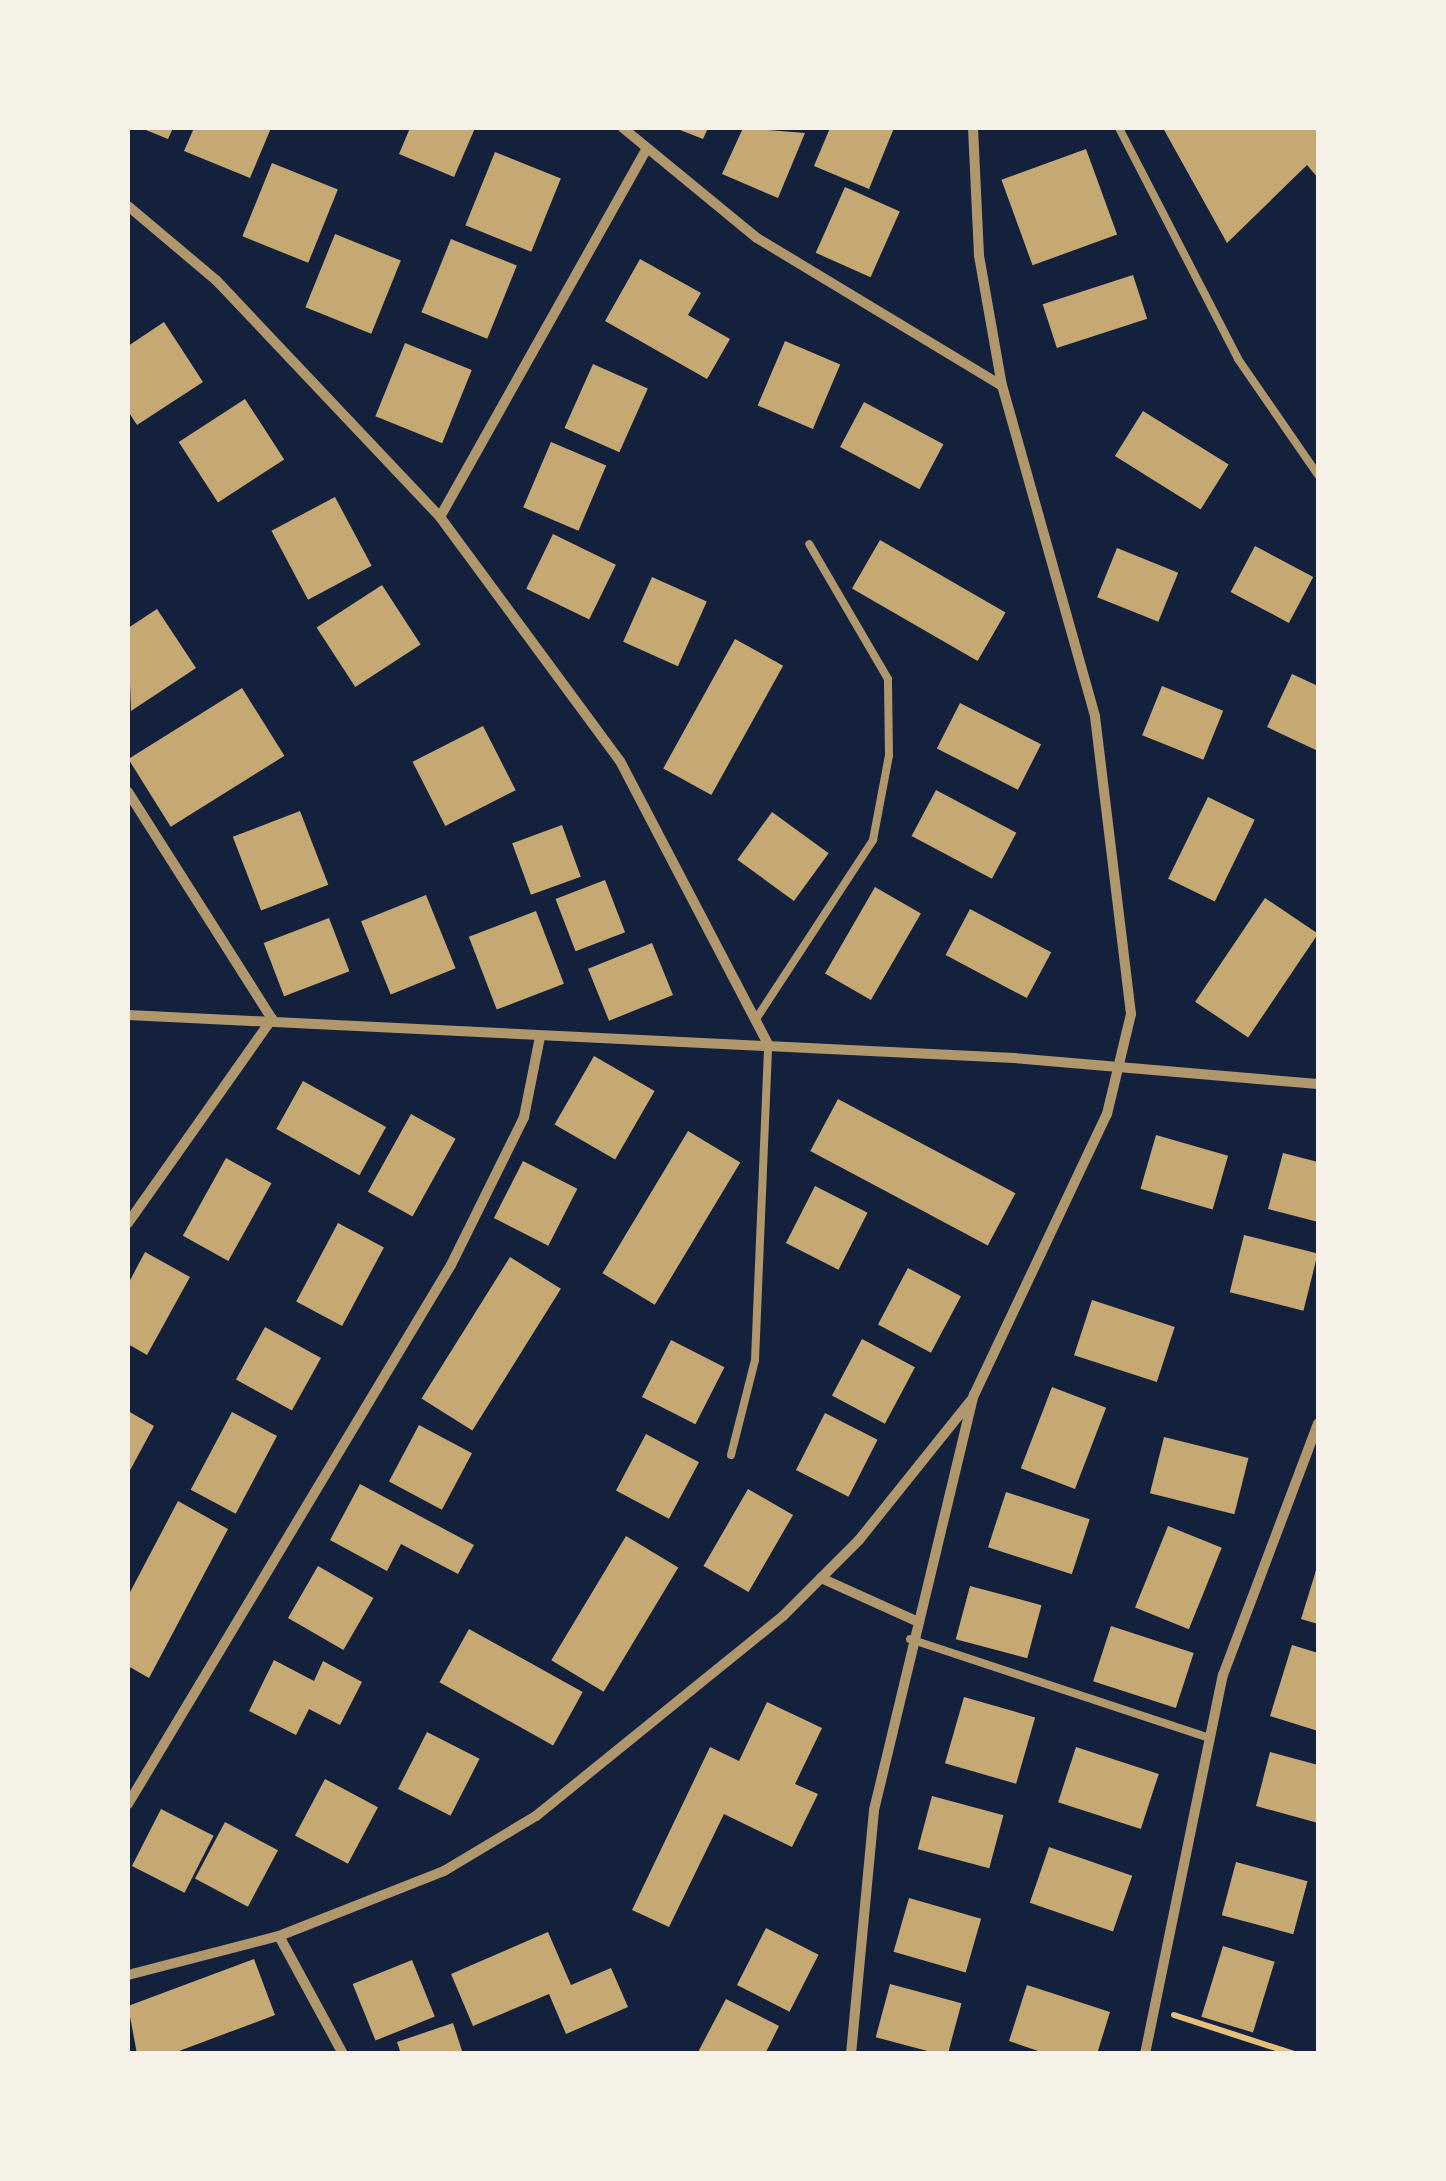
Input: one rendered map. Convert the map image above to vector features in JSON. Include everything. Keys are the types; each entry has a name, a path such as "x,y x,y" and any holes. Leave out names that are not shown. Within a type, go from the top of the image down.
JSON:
{"street":[{"path":"623,128 645,151 758,238 1002,386"},
{"path":"851,2054 874,1810 914,1620 974,1395 1124,1067 1131,1014 1121,881 1096,716 1002,386 979,254 972,128"},
{"path":"440,516 645,151"},
{"path":"128,206 216,280 440,516 620,761 768,1044"},
{"path":"128,792 272,1018"},
{"path":"128,1015 272,1018 540,1037 768,1044 1318,1084"},
{"path":"128,1223 272,1018"},
{"path":"128,1804 451,1265 524,1117 540,1037"},
{"path":"128,1975 279,1936 444,1871 536,1816 655,1726 821,1578 974,1395"},
{"path":"1145,2054 1223,1674 1318,1423"},
{"path":"821,1578 914,1620"},
{"path":"279,1936 343,2054"}],"lane":[{"path":"1119,128 1238,360 1318,475"},
{"path":"756,1019 873,840 889,756 888,679 809,544"},
{"path":"731,1455 755,1360 768,1044"},
{"path":"910,1639 1210,1738"}],"path":[{"path":"1154,2009 1294,2054"}],"building":[{"path":"141,128 173,128 168,139"},
{"path":"194,128 271,128 250,178 184,151"},
{"path":"410,128 475,128 454,177 399,154"},
{"path":"675,128 708,128 703,139"},
{"path":"743,128 805,133 778,198 722,174"},
{"path":"830,128 894,128 869,189 814,166"},
{"path":"1163,128 1318,128 1318,178 1307,165 1227,243"},
{"path":"1086,149 1117,235 1033,265 1001,180"},
{"path":"495,152 561,179 531,252 465,225"},
{"path":"272,163 338,190 308,263 242,236"},
{"path":"845,187 900,211 871,277 816,253"},
{"path":"335,234 401,261 371,334 305,307"},
{"path":"451,239 517,266 487,339 421,312"},
{"path":"640,259 701,293 688,315 730,339 707,379 605,321"},
{"path":"1133,275 1147,319 1057,348 1043,304"},
{"path":"164,322 203,382 137,425 128,411 128,346"},
{"path":"785,341 840,364 813,429 758,405"},
{"path":"405,343 472,370 442,443 375,416"},
{"path":"593,364 648,388 619,452 565,428"},
{"path":"245,399 284,459 218,502 179,442"},
{"path":"864,402 943,444 920,489 840,447"},
{"path":"1143,411 1229,465 1201,509 1115,456"},
{"path":"551,442 606,465 578,531 523,507"},
{"path":"335,497 372,566 308,600 271,531"},
{"path":"553,534 616,565 589,620 526,589"},
{"path":"880,540 1006,612 978,661 852,588"},
{"path":"1255,546 1313,577 1289,623 1231,592"},
{"path":"1117,548 1178,573 1158,622 1097,597"},
{"path":"652,577 707,601 678,666 623,642"},
{"path":"382,585 421,645 355,687 317,627"},
{"path":"157,609 196,668 131,711 128,628"},
{"path":"735,639 783,666 711,795 663,768"},
{"path":"1292,674 1318,686 1318,751 1267,727"},
{"path":"1162,686 1223,711 1203,760 1142,735"},
{"path":"242,688 284,756 171,827 128,759"},
{"path":"960,703 1041,744 1018,790 937,748"},
{"path":"483,726 516,790 445,826 413,762"},
{"path":"936,790 1016,833 992,879 912,836"},
{"path":"1208,797 1255,820 1215,902 1168,879"},
{"path":"300,811 328,885 261,911 233,837"},
{"path":"772,812 829,853 794,901 737,860"},
{"path":"562,825 581,877 531,895 512,843"},
{"path":"605,880 625,932 576,951 556,899"},
{"path":"875,887 921,914 871,1000 825,974"},
{"path":"426,895 456,968 391,994 361,921"},
{"path":"1265,898 1318,934 1248,1037 1195,1002"},
{"path":"970,909 1051,952 1027,998 946,955"},
{"path":"536,911 564,984 497,1010 469,937"},
{"path":"329,918 349,971 284,996 264,943"},
{"path":"652,943 673,995 609,1021 588,969"},
{"path":"594,1056 655,1091 615,1159 554,1124"},
{"path":"303,1081 386,1127 359,1175 276,1129"},
{"path":"838,1099 1015,1193 988,1245 810,1151"},
{"path":"411,1114 456,1139 412,1217 368,1192"},
{"path":"688,1131 740,1162 655,1305 603,1273"},
{"path":"1156,1135 1228,1156 1213,1210 1141,1189"},
{"path":"1283,1153 1318,1162 1318,1222 1268,1209"},
{"path":"226,1158 271,1183 228,1261 183,1236"},
{"path":"523,1161 577,1189 548,1246 494,1218"},
{"path":"815,1186 868,1213 839,1270 786,1243"},
{"path":"338,1223 384,1247 342,1326 296,1302"},
{"path":"1244,1235 1318,1253 1303,1311 1230,1292"},
{"path":"145,1252 190,1277 147,1355 128,1344 128,1284"},
{"path":"510,1257 561,1289 472,1430 422,1399"},
{"path":"908,1268 961,1296 931,1353 878,1325"},
{"path":"1092,1300 1175,1327 1157,1382 1074,1355"},
{"path":"265,1327 321,1358 292,1411 236,1379"},
{"path":"862,1339 915,1367 885,1424 832,1396"},
{"path":"671,1340 724,1367 695,1424 642,1397"},
{"path":"1052,1387 1106,1408 1075,1489 1021,1468"},
{"path":"128,1411 154,1426 128,1474"},
{"path":"232,1412 277,1436 236,1514 191,1490"},
{"path":"825,1413 878,1440 849,1497 796,1470"},
{"path":"419,1425 472,1453 442,1510 389,1482"},
{"path":"646,1434 699,1462 669,1519 616,1491"},
{"path":"1164,1437 1248,1458 1234,1514 1150,1493"},
{"path":"360,1484 474,1545 458,1574 401,1544 387,1571 330,1540"},
{"path":"748,1489 793,1515 749,1592 704,1566"},
{"path":"1006,1492 1090,1519 1072,1574 988,1547"},
{"path":"178,1501 228,1529 149,1678 128,1666 128,1596"},
{"path":"1168,1526 1222,1548 1189,1629 1135,1608"},
{"path":"626,1536 678,1567 604,1692 551,1660"},
{"path":"1318,1564 1318,1624 1301,1619"},
{"path":"318,1566 373,1598 343,1650 288,1618"},
{"path":"970,1586 1041,1605 1027,1658 956,1639"},
{"path":"1111,1626 1194,1653 1176,1708 1093,1681"},
{"path":"469,1629 583,1692 553,1745 439,1682"},
{"path":"1292,1645 1318,1653 1318,1731 1270,1716"},
{"path":"274,1660 314,1681 323,1661 362,1682 340,1725 309,1709 296,1735 249,1711"},
{"path":"964,1697 1035,1717 1016,1784 945,1763"},
{"path":"767,1702 822,1728 795,1784 818,1794 792,1847 724,1814 669,1927 632,1910 710,1747 739,1761"},
{"path":"427,1732 480,1759 451,1816 398,1789"},
{"path":"1076,1747 1159,1774 1141,1829 1058,1802"},
{"path":"1270,1752 1318,1765 1318,1823 1256,1806"},
{"path":"325,1779 378,1807 348,1864 295,1836"},
{"path":"932,1796 1003,1815 989,1868 918,1849"},
{"path":"161,1809 214,1836 185,1893 132,1866"},
{"path":"225,1822 278,1850 248,1907 195,1879"},
{"path":"1049,1847 1132,1876 1113,1931 1030,1903"},
{"path":"1236,1862 1307,1881 1293,1934 1222,1915"},
{"path":"909,1898 981,1919 966,1973 894,1952"},
{"path":"766,1928 819,1955 790,2012 737,1985"},
{"path":"548,1932 571,1985 611,1968 628,2007 566,2034 549,1994 473,2026 451,1974"},
{"path":"1223,1946 1275,1962 1253,2033 1201,2017"},
{"path":"254,1959 275,2015 171,2054 137,2054 128,2006"},
{"path":"412,1960 435,2017 376,2041 353,1984"},
{"path":"890,1984 961,2003 948,2054 876,2037"},
{"path":"1027,1985 1110,2012 1097,2054 1047,2054 1009,2041"},
{"path":"726,1999 779,2026 765,2054 697,2054"},
{"path":"453,2023 463,2054 401,2054 397,2042"}]}
